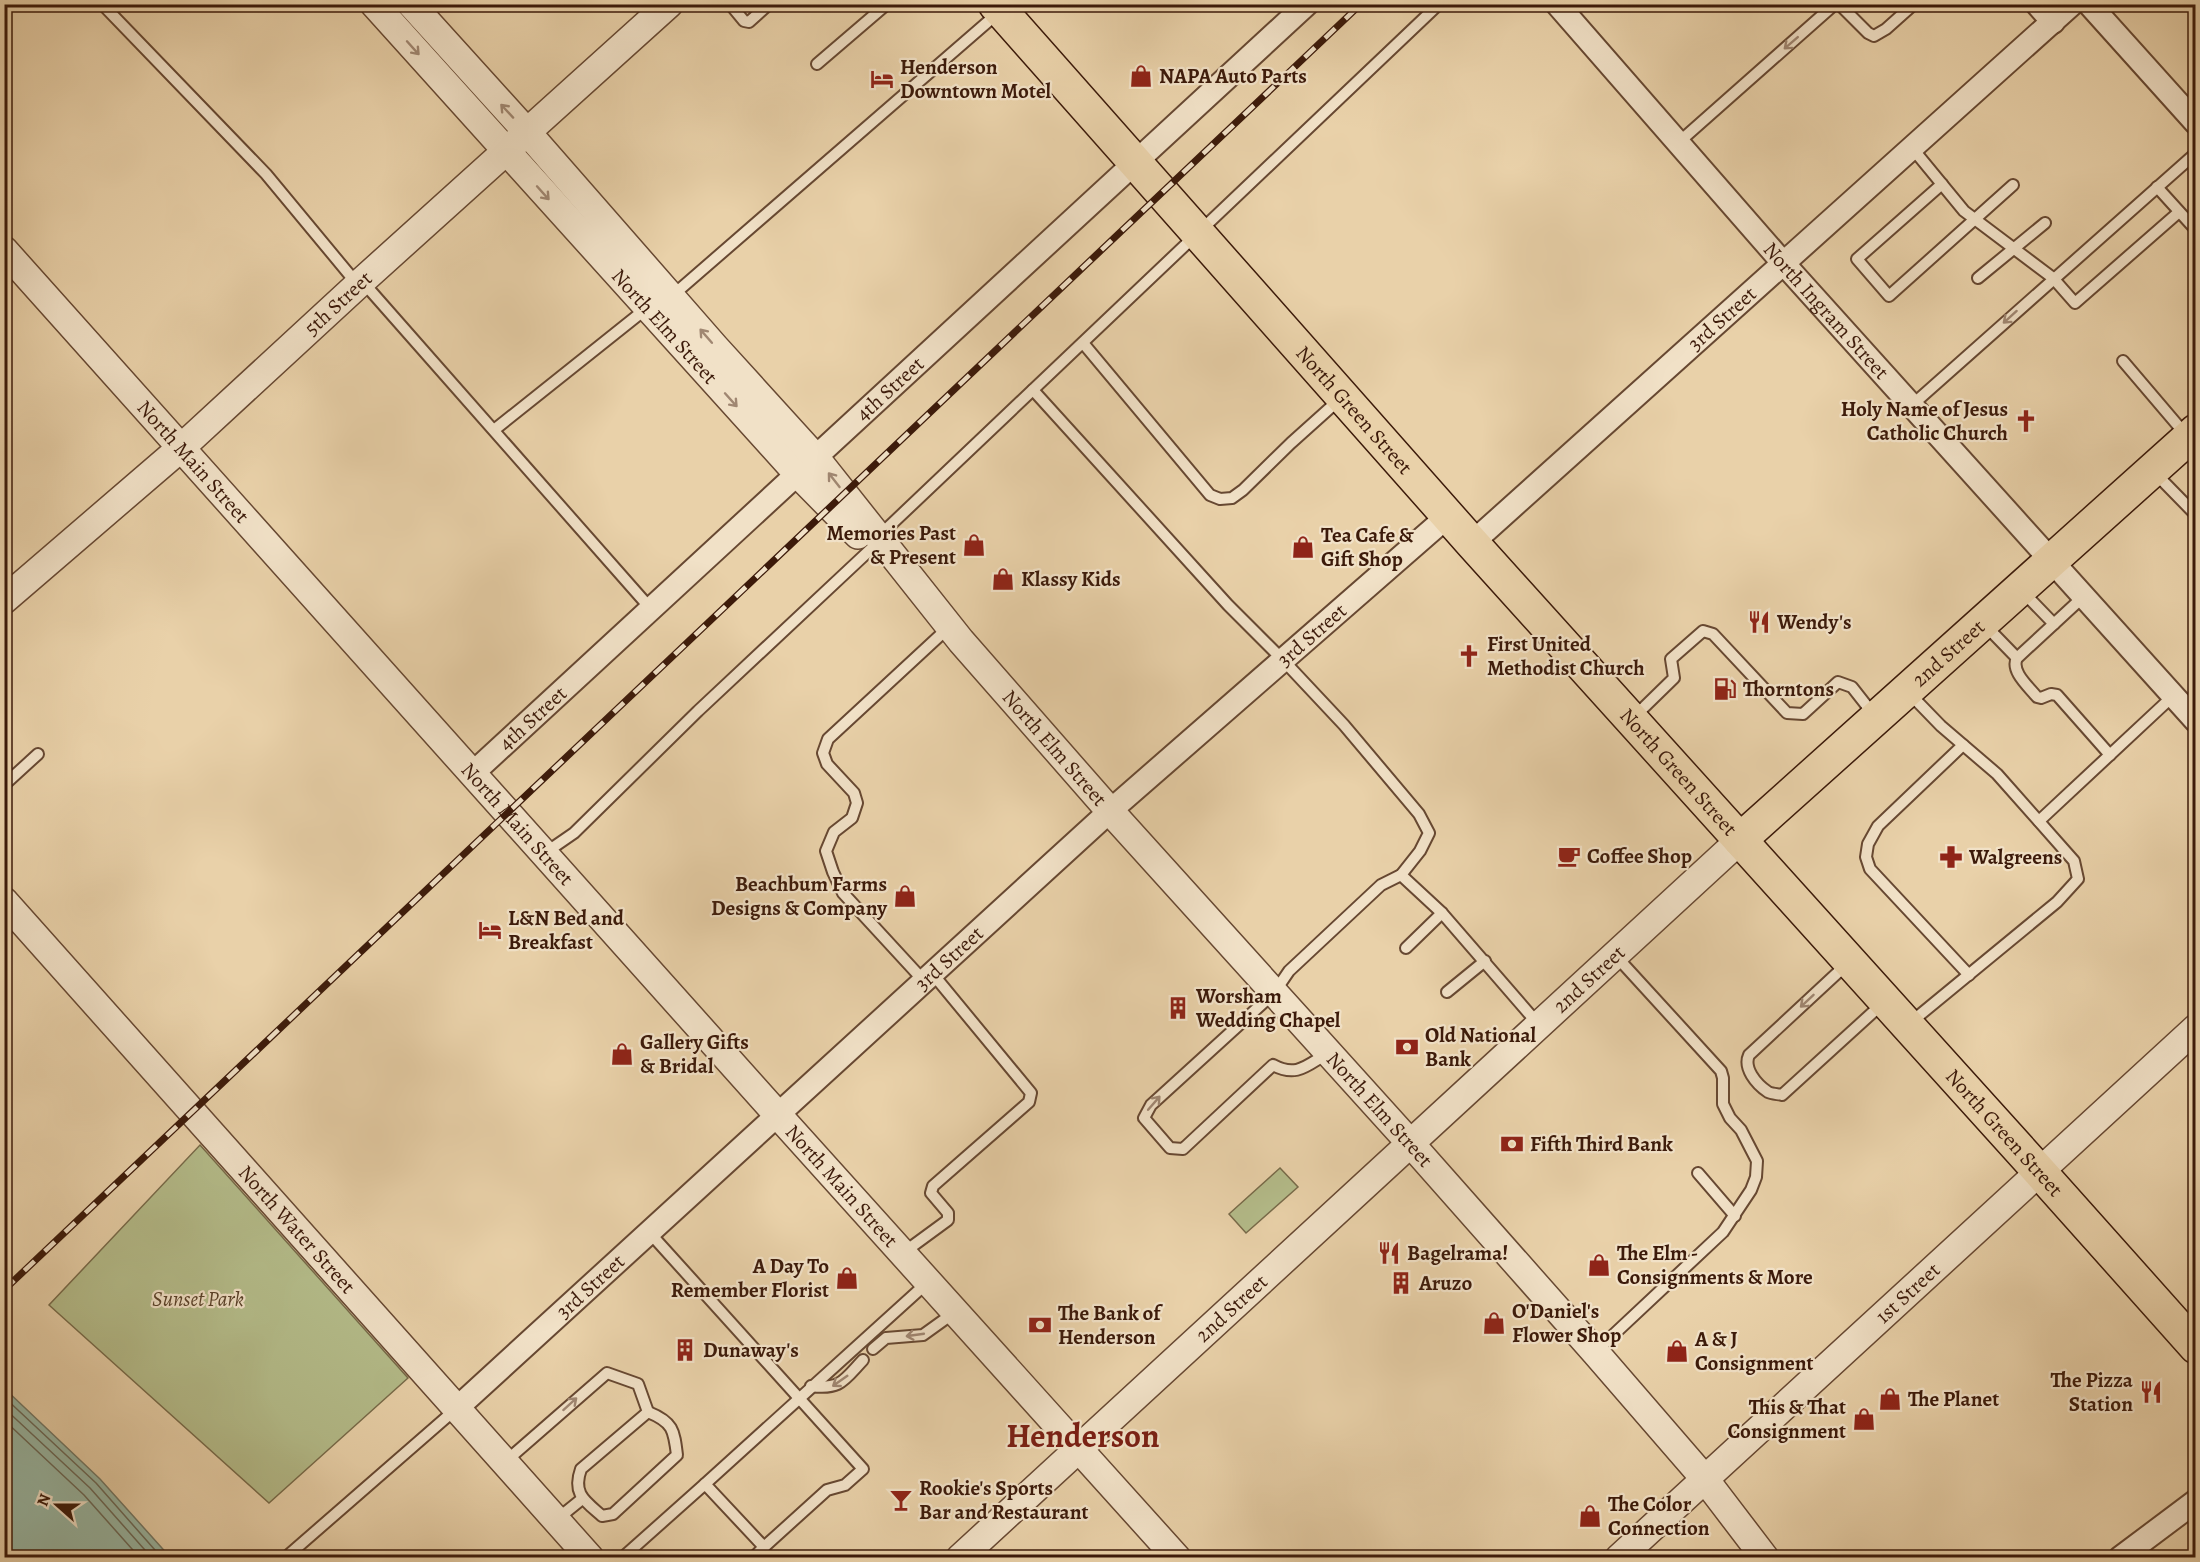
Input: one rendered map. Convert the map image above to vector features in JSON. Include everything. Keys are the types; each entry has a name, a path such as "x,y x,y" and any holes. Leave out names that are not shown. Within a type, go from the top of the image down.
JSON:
{"main road":[{"name":"North Green Street","path":"998,8 1448,516 2196,1347"},
{"name":"2nd Street","path":"1740,840 2192,434"}],"street":[{"name":"North Elm Street","path":"374,4 647,308 806,465"},
{"name":"North Elm Street","path":"411,4 527,132 671,297 806,465 874,543 1110,811 1411,1144 1595,1352 1704,1478 1766,1557"},
{"name":"5th Street","path":"4,600 182,447 669,4"},
{"name":"North Ingram Street","path":"1557,4 1784,264 2196,721"},
{"path":"2037,4 2053,22"},
{"name":"3rd Street","path":"1473,543 2072,4"},
{"path":"2089,4 2196,123"},
{"name":"4th Street","path":"473,773 1304,6"},
{"name":"North Main Street","path":"4,250 1177,1557"},
{"name":"3rd Street","path":"456,1409 1110,811 1448,516"},
{"name":"2nd Street","path":"960,1557 1740,840"},
{"name":"North Water Street","path":"4,900 160,1073 555,1521 590,1557"},
{"name":"1st Street","path":"1620,1557 2196,1028"},
{"path":"2120,1557 2196,1501"}],"lane":[{"path":"102,4 266,174 360,283 495,430 651,609"},
{"path":"730,4 744,21 749,22 769,4"},
{"path":"817,64 886,4"},
{"path":"545,854 574,833 698,711 1439,4"},
{"path":"1678,143 1837,4 1874,36 1886,29 1914,4"},
{"path":"671,297 998,8"},
{"path":"1913,148 1974,220 2053,278 2075,303 2179,212"},
{"path":"1911,406 2196,153"},
{"path":"1942,184 1857,259 1889,296 2013,185"},
{"path":"2157,187 2196,230"},
{"path":"1978,278 2045,223"},
{"path":"495,430 647,308"},
{"path":"1083,343 1210,495 1220,499 1232,498 1243,490 1342,397"},
{"path":"2123,361 2192,434"},
{"path":"1033,390 1228,605 1344,725 1419,814 1429,833 1420,851 1401,875 1381,885 1289,971 1274,993 1151,1105 1144,1118 1170,1148 1183,1149 1273,1065 1284,1071 1296,1072 1328,1052"},
{"path":"2153,471 2196,515"},
{"path":"2020,590 2054,624"},
{"path":"2083,597 2017,658 2014,662 2015,669 2037,697 2057,695 2110,755"},
{"path":"1983,622 2017,658"},
{"path":"1631,719 1674,678 1671,659 1703,631 1713,634 1787,713 1803,714 1838,682 1852,687 1876,718"},
{"path":"903,1253 948,1220 948,1213 931,1193 933,1186 1029,1102 1031,1093 928,977 843,892 826,851 834,832 852,818 857,803 854,793 827,764 824,753 828,739 955,634"},
{"path":"1907,691 1941,726 1997,774 2074,861 2078,879 2057,902 1907,1025"},
{"path":"2039,821 2173,696"},
{"path":"1963,745 1878,826 1868,844 1866,857 1870,869 1969,975"},
{"path":"4,785 38,754"},
{"path":"1401,875 1442,913 1539,1025"},
{"path":"1406,948 1442,913"},
{"path":"1595,1352 1724,1232 1751,1190 1756,1177 1757,1161 1741,1130 1730,1118 1723,1104 1721,1071 1615,955"},
{"path":"1447,992 1485,961"},
{"path":"1850,962 1749,1054 1748,1070 1754,1077 1767,1091 1782,1095 1886,1001"},
{"path":"1698,1173 1735,1216"},
{"path":"649,1232 863,1469 844,1485 826,1490 753,1557"},
{"path":"622,1557 928,1282"},
{"path":"873,1349 886,1338 922,1335 955,1312"},
{"path":"812,1386 828,1388 841,1383 863,1360"},
{"path":"504,1463 607,1373 638,1384 648,1412 664,1418 675,1434 677,1455 613,1514 602,1516 582,1499 577,1480 581,1469 648,1412"},
{"path":"285,1557 456,1409"},
{"path":"705,1484 764,1547"},
{"path":"555,1521 582,1499"}],"green space":[{"name":"Sunset Park","path":"200,1145 408,1378 269,1503 49,1305"},
{"path":"1280,1168 1298,1187 1246,1233 1229,1214"}],"water":[{"path":"5,1389 100,1479 170,1557 5,1557"}],"railway":[{"path":"4,1290 1361,4"}],"place":[{"name":"NAPA Auto Parts","path":"1141,76"},
{"name":"Henderson Downtown Motel","path":"882,79"},
{"name":"Holy Name of Jesus Catholic Church","path":"2026,421"},
{"name":"Memories Past & Present","path":"974,545"},
{"name":"Tea Cafe & Gift Shop","path":"1303,547"},
{"name":"Klassy Kids","path":"1003,579"},
{"name":"Wendy's","path":"1759,622"},
{"name":"First United Methodist Church","path":"1469,656"},
{"name":"Thorntons","path":"1725,689"},
{"name":"Coffee Shop","path":"1569,856"},
{"name":"Walgreens","path":"1951,857"},
{"name":"Beachbum Farms Designs & Company","path":"905,896"},
{"name":"L&N Bed and Breakfast","path":"490,930"},
{"name":"Worsham Wedding Chapel","path":"1178,1008"},
{"name":"Old National Bank","path":"1407,1047"},
{"name":"Gallery Gifts & Bridal","path":"622,1054"},
{"name":"Fifth Third Bank","path":"1512,1144"},
{"name":"Bagelrama!","path":"1389,1253"},
{"name":"The Elm - Consignments & More","path":"1599,1265"},
{"name":"A Day To Remember Florist","path":"847,1278"},
{"name":"Aruzo","path":"1401,1283"},
{"name":"O'Daniel's Flower Shop","path":"1494,1323"},
{"name":"The Bank of Henderson","path":"1040,1325"},
{"name":"Dunaway's","path":"685,1350"},
{"name":"A & J Consignment","path":"1677,1351"},
{"name":"The Pizza Station","path":"2151,1392"},
{"name":"The Planet","path":"1890,1399"},
{"name":"This & That Consignment","path":"1864,1419"},
{"name":"Rookie's Sports Bar and Restaurant","path":"901,1500"},
{"name":"The Color Connection","path":"1590,1516"}],"district":[{"name":"Henderson","path":"1083,1435"}]}
